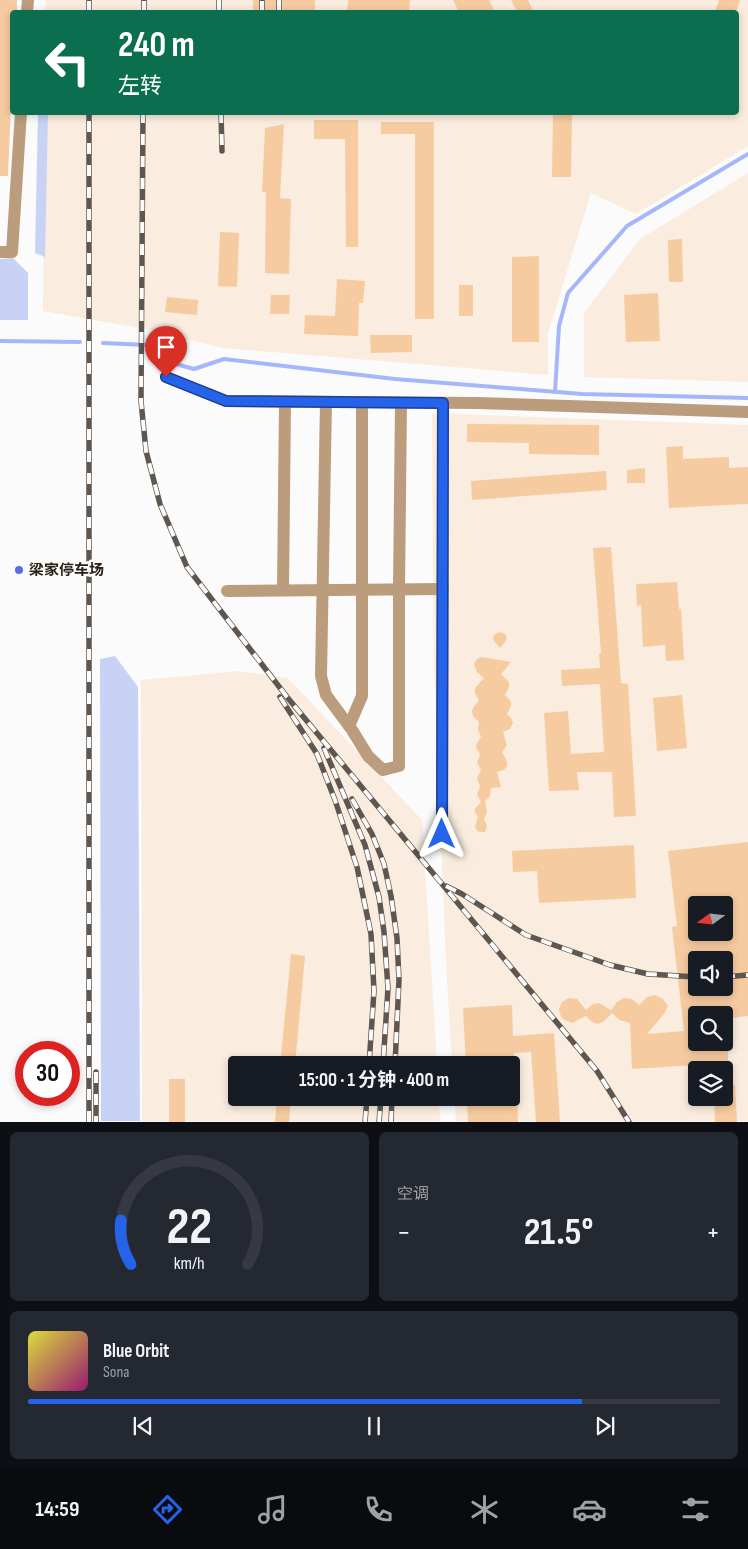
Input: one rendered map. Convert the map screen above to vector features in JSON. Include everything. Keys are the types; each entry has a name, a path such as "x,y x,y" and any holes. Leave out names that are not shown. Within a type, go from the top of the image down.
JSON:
{"street":[{"path":"0,252 12,252 21,115"},
{"path":"166,377 226,401 443,403 748,412"},
{"path":"283,590 285,402"},
{"path":"326,402 321,676 326,695 368,756 383,770 400,766 401,403"},
{"path":"349,726 362,696 362,402"},
{"path":"442,834 443,403"},
{"path":"227,591 443,589"}],"shaded area":[{"path":"46,0 748,0 748,146 636,214 591,193 548,333 548,375 223,348 151,330 43,311 45,115 739,115 739,10 45,10"},
{"path":"38,115 48,115 45,257 35,253"},
{"path":"748,173 748,382 584,377 584,313 640,239"},
{"path":"13,258 28,273 28,320 0,320 0,259"},
{"path":"432,413 748,425 748,1121 456,1121 455,1106 520,1106 520,1056 451,1056 434,667"},
{"path":"115,656 138,687 140,1121 101,1121 100,659"},
{"path":"239,671 288,678 422,820 436,1056 228,1056 228,1106 439,1106 440,1121 142,1121 141,680"}],"building":[{"path":"0,0 17,0 17,10 10,10 11,115 8,176 0,176"},
{"path":"253,0 315,0 315,10 253,10"},
{"path":"348,0 410,0 409,10 347,10"},
{"path":"453,0 489,0 494,10 458,10"},
{"path":"511,0 528,0 533,10 516,10"},
{"path":"719,0 740,0 737,10 716,10"},
{"path":"553,115 572,115 571,177 552,177"},
{"path":"314,120 358,120 358,247 346,247 345,139 314,139"},
{"path":"381,122 434,122 434,319 415,319 415,134 381,134"},
{"path":"284,124 280,198 291,199 289,274 265,273 266,192 262,192 265,128"},
{"path":"220,232 239,233 237,287 218,286"},
{"path":"682,239 683,282 669,282 668,240"},
{"path":"539,256 539,342 512,342 512,257"},
{"path":"337,279 365,281 363,303 359,303 358,336 304,334 305,315 335,316"},
{"path":"459,285 473,285 473,316 459,316"},
{"path":"658,293 660,341 626,342 624,295"},
{"path":"271,295 290,295 289,314 270,314"},
{"path":"167,297 198,300 197,315 165,312"},
{"path":"370,335 412,335 412,352 371,353"},
{"path":"467,424 599,425 599,455 529,454 529,443 467,442"},
{"path":"683,446 683,459 729,457 729,468 748,467 748,504 669,508 666,447"},
{"path":"645,468 645,483 627,483 627,470"},
{"path":"606,471 607,490 472,500 471,481"},
{"path":"611,547 621,683 628,684 636,816 614,817 612,772 577,772 579,790 549,791 544,713 568,711 571,754 604,752 600,684 562,686 561,670 600,668 599,654 601,653 593,548"},
{"path":"677,582 679,609 681,609 684,660 666,661 665,645 643,647 641,605 637,606 636,584"},
{"path":"499,632 505,634 507,638 500,648 493,640 494,635"},
{"path":"482,657 511,662 501,674 509,682 505,695 511,702 507,714 513,723 510,729 503,732 507,745 502,752 507,761 507,766 504,770 497,772 501,787 491,788 490,796 485,801 487,812 484,819 487,826 485,832 477,831 475,827 478,817 474,810 481,802 477,795 480,786 477,778 481,770 477,763 480,755 476,747 481,737 478,730 479,722 473,716 472,711 479,701 475,688 484,678 477,672 474,664 477,659"},
{"path":"682,695 687,748 657,751 653,698"},
{"path":"748,842 748,1016 733,1018 733,1006 688,1006 688,1051 728,1051 728,1061 688,1061 688,1066 632,1069 630,1023 619,1020 612,1013 598,1024 592,1022 586,1016 572,1023 561,1017 559,1009 562,1002 569,998 577,999 586,1010 593,1004 599,1003 611,1010 617,1002 624,998 632,999 639,1005 647,997 655,995 663,999 668,1006 664,1014 647,1034 684,1031 672,927 677,926 668,851"},
{"path":"634,845 636,898 539,903 537,871 513,872 512,851"},
{"path":"291,954 305,956 296,1056 281,1056"},
{"path":"512,1005 513,1036 554,1033 560,1122 536,1122 531,1052 514,1053 514,1056 466,1056 463,1008"},
{"path":"169,1079 185,1079 185,1122 169,1122"},
{"path":"733,1085 735,1085 737,1122 715,1122 714,1106 733,1106"},
{"path":"276,1106 290,1106 289,1122 275,1122"},
{"path":"467,1106 517,1106 518,1122 468,1122"}],"waterway":[{"path":"555,392 559,326 568,293 627,226 748,154"},
{"path":"0,341 80,342"},
{"path":"103,343 147,345 158,359 194,369 224,359 395,379 582,394 748,398"}],"railway":[{"path":"89,0 89,10"},
{"path":"144,0 144,10"},
{"path":"219,0 219,10"},
{"path":"262,0 262,10"},
{"path":"279,0 279,10"},
{"path":"89,115 89,1122"},
{"path":"143,115 141,401 146,451 160,504 187,567 287,697 597,1071 629,1122"},
{"path":"221,115 222,151"},
{"path":"280,697 317,754 335,800 357,867 371,934 374,991 370,1056"},
{"path":"324,748 365,845 379,897 384,932 388,988 384,1056"},
{"path":"352,799 372,834 384,864 391,896 397,938 399,980 395,1056"},
{"path":"446,886 462,894 526,935 610,965 648,974 688,976"},
{"path":"733,976 748,975"},
{"path":"96,1072 96,1122"},
{"path":"365,1122 366,1106"},
{"path":"379,1122 380,1106"},
{"path":"391,1122 392,1106"}],"place":[{"name":"梁家停车场","path":"19,570"}],"route":[{"path":"166,377 226,401 443,403 442,834"}]}
